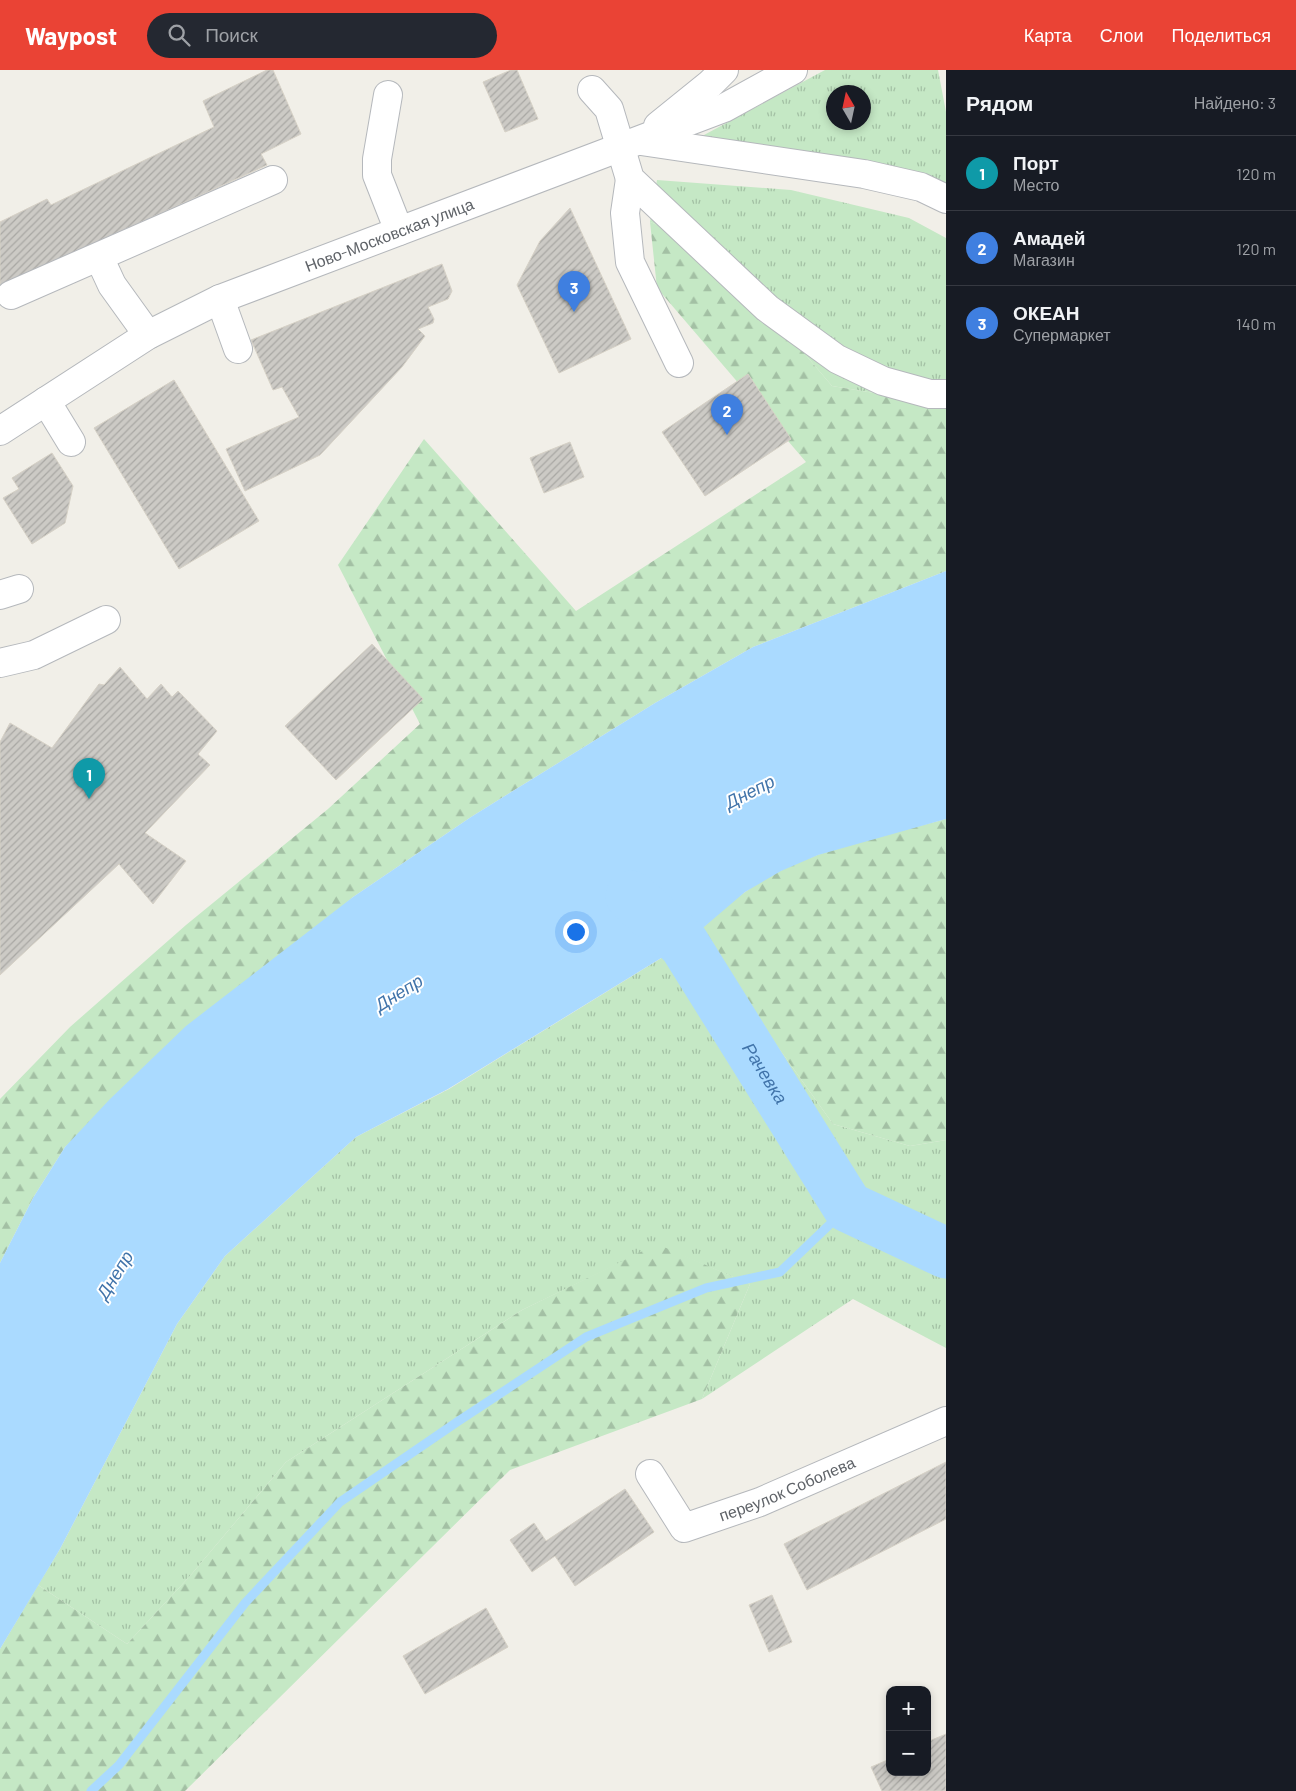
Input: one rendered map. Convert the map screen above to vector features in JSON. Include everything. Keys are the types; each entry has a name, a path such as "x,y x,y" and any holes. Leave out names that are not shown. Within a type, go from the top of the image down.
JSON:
{"street":[{"path":"630,144 703,89 724,70"},
{"name":"Ново-Московская улица","path":"0,431 148,335 220,299 724,108 793,70"},
{"path":"592,90 609,109 630,144 630,179 625,213 630,262 679,363"},
{"path":"388,95 377,159 377,175 398,231"},
{"path":"630,144 712,153 864,174 921,187 946,199"},
{"path":"630,179 767,308 837,359 884,381 930,394 946,394"},
{"path":"11,295 273,180"},
{"path":"99,257 112,285 148,335"},
{"path":"220,299 238,349"},
{"path":"46,401 71,442"},
{"path":"0,662 34,655 106,620"},
{"name":"переулок Соболева","path":"650,1474 684,1528 760,1502 946,1421"}],"green space":[{"path":"825,70 938,70 946,112 946,203 678,149"},
{"path":"657,180 791,190 909,218 946,238 946,405 832,386 708,244 650,222"},
{"path":"650,222 707,244 776,320 832,386 946,405 946,571 753,647 655,703 471,817 353,897 65,1147 33,1198 0,1263 0,1099 70,1027 186,925 328,809 420,724 338,565 424,439 576,611 806,462 657,288"},
{"path":"946,819 946,1140 910,1146 833,1124 745,1001 684,944 745,892 791,866 868,839"},
{"path":"684,944 745,1001 833,1124 910,1146 946,1140 946,1348 853,1299 702,1399 750,1284 657,1245 522,1310 286,1462 190,1576 127,1644 38,1585 60,1549 177,1324 225,1256 356,1137 449,1089"},
{"path":"657,1244 750,1284 702,1399 510,1470 185,1791 0,1791 0,1649 38,1585 127,1644 190,1576 286,1462 522,1310"}],"water":[{"name":"Днепр","path":"946,571 946,819 818,855 781,871 745,892 684,944 448,1089 356,1137 225,1256 177,1324 60,1549 0,1649 0,1263 33,1198 65,1147 110,1099 186,1026 353,897 471,817 655,703 753,647"}],"building":[{"path":"267,70 273,70 301,134 261,154 267,165 0,286 0,222 47,199 51,205 214,127 203,101"},
{"path":"511,70 517,70 538,119 505,132 483,82"},
{"path":"570,208 631,339 559,373 517,285 540,241"},
{"path":"442,264 452,291 448,299 428,307 434,319 433,323 418,329 425,336 402,367 320,455 245,491 226,449 299,417 282,387 273,390 251,340"},
{"path":"748,374 791,439 705,496 662,432"},
{"path":"174,380 259,521 179,569 94,428"},
{"path":"570,442 584,477 544,493 530,458"},
{"path":"52,453 73,486 65,523 32,544 3,498 19,489 12,478"},
{"path":"372,644 423,699 336,780 285,726"},
{"path":"120,667 147,699 161,684 172,697 178,691 217,731 198,754 210,765 145,833 186,861 153,904 119,864 0,975 0,742 10,723 52,748 99,684 104,685"},
{"path":"946,1462 946,1519 807,1590 784,1544"},
{"path":"625,1489 654,1532 575,1586 555,1556 532,1572 510,1540 534,1523 546,1541"},
{"path":"772,1595 792,1642 769,1652 749,1605"},
{"path":"486,1608 508,1647 425,1694 403,1656"},
{"path":"946,1734 946,1791 882,1791 871,1767 886,1761 886,1776 931,1776 931,1740"}],"waterway":[{"name":"Рачевка","path":"631,896 684,944 848,1207 946,1253"},
{"path":"91,1791 119,1765 245,1603 340,1502 586,1337 706,1288 780,1272 848,1207"}],"place":[{"name":"ОКЕАН","path":"574,312"},
{"name":"Амадей","path":"727,435"},
{"name":"Порт","path":"89,799"}]}
